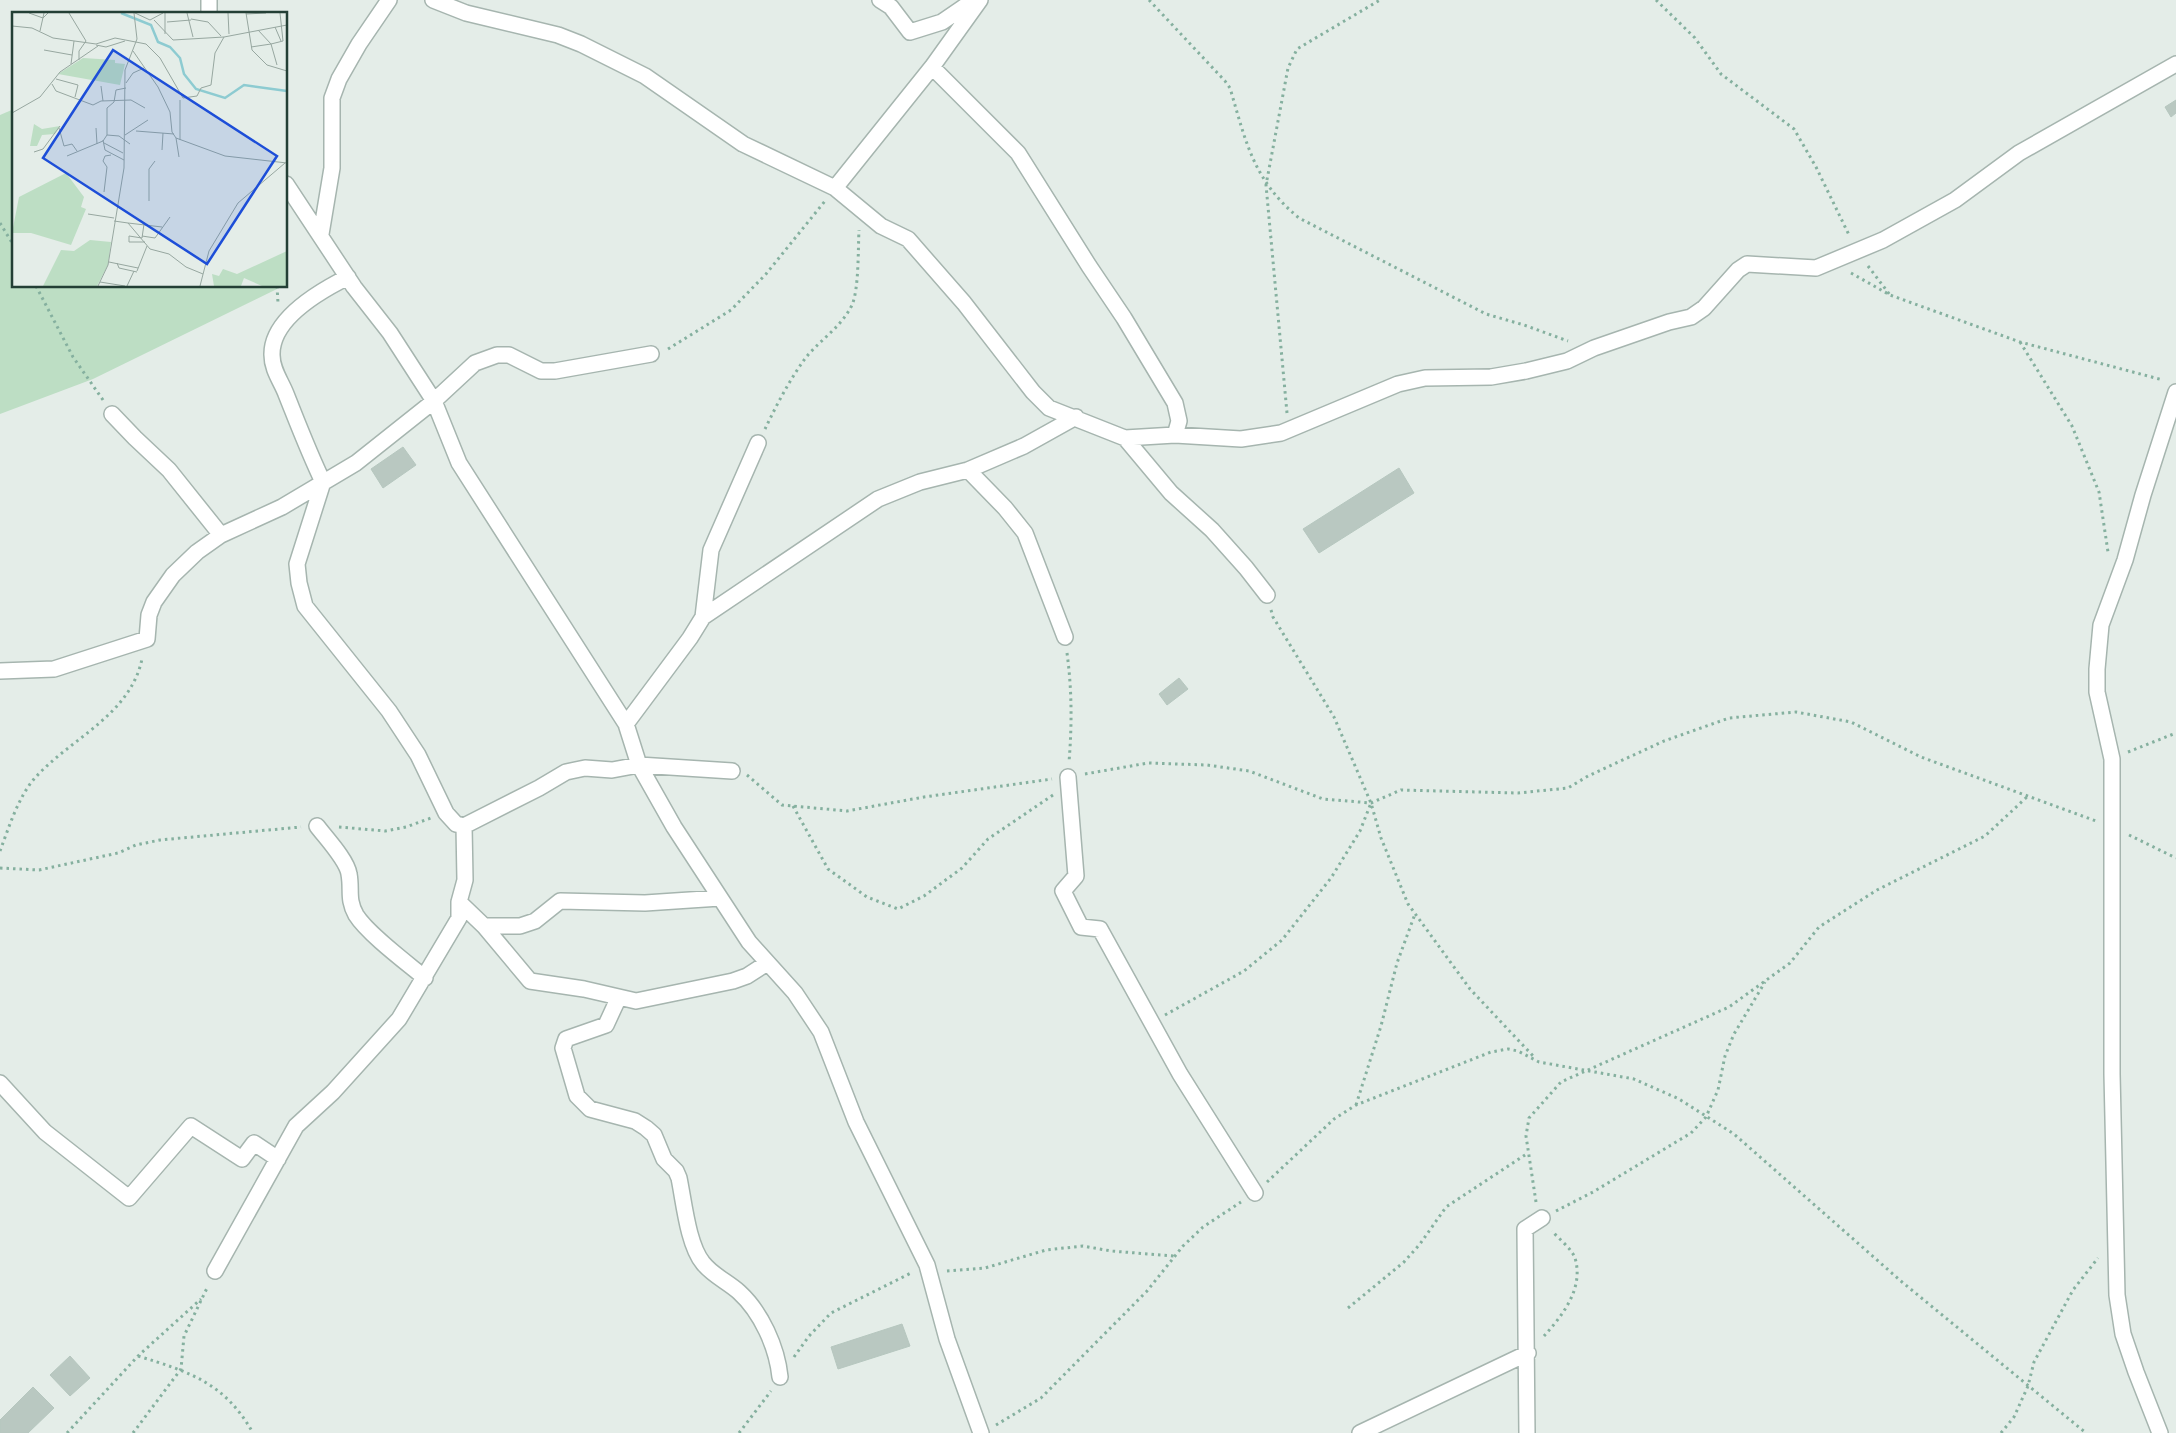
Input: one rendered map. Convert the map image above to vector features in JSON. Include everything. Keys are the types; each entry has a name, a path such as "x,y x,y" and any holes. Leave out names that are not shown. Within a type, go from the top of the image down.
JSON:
{"street":[{"path":"321,234 332,168 332,98 339,79 354,53 389,0"},
{"path":"433,0 466,13 542,31 581,44 644,76 743,144 835,188 881,226 908,239 964,303 1033,392 1049,408 1076,417 1125,438 1175,435 1241,439 1281,433 1398,384 1424,378 1491,377 1526,371 1566,360 1594,348 1669,322 1691,317 1704,308 1738,270 1747,264 1816,268 1856,251 1922,219 1977,185 2019,153 2176,64"},
{"path":"880,0 891,7 910,32 942,22 974,0"},
{"path":"835,188 932,67 980,0"},
{"path":"932,67 1010,144 1023,161 1124,318 1175,403 1179,421 1175,435"},
{"path":"288,187 348,277 390,333 434,401 459,463 626,724 639,765 674,827 749,942 795,993 821,1032 856,1122 927,1265 948,1339 986,1430"},
{"path":"348,277 309,299 279,329 272,352 275,372 285,392 302,438 323,482 298,564 299,583 305,606 389,711 418,755 446,814 456,824 464,826 539,788 566,772 585,768 612,770 639,765 732,771"},
{"path":"0,671 54,669 147,639 149,615 154,602 172,575 197,552 221,535 282,507 356,463 434,401 476,363 497,355 509,355 541,371 575,368 650,354"},
{"path":"2160,1433 2123,1334 2117,1295 2114,1237 2112,758 2097,692 2096,669 2101,625 2126,560 2171,386"},
{"path":"112,414 134,438 169,470 221,535"},
{"path":"626,724 690,638 703,617 878,499 920,482 968,470 1024,446 1076,417"},
{"path":"1125,438 1171,493 1218,536 1267,595"},
{"path":"703,617 710,550 758,443"},
{"path":"968,470 1005,508 1025,534 1065,637"},
{"path":"1068,777 1076,876 1063,891 1081,927 1100,929 1180,1074 1255,1193"},
{"path":"317,826 346,866 349,874 350,903 357,917 386,946 425,978"},
{"path":"216,1271 296,1126 333,1092 399,1019 459,918 459,902 465,880 464,826"},
{"path":"484,926 520,926 535,921 560,901 645,903 720,898"},
{"path":"459,902 484,926 530,981 584,989 636,1001 719,984 747,976 767,963"},
{"path":"618,998 606,1025 566,1039 563,1048 577,1096 590,1109 635,1122 654,1135 664,1159 676,1171 679,1178 694,1248 703,1263 751,1305 770,1340 780,1377"},
{"path":"0,1083 45,1132 129,1198 191,1126 242,1159 254,1143 278,1160"},
{"path":"1527,1433 1528,1353 1525,1229 1542,1218"},
{"path":"1360,1433 1528,1353"}],"path":[{"path":"1149,0 1230,88 1256,168 1266,185 1299,218 1486,314 1571,342"},
{"path":"1281,433 1288,419 1266,185 1288,68 1297,49 1380,0"},
{"path":"1656,0 1695,38 1721,74 1794,129 1816,167 1856,251 1890,294"},
{"path":"650,354 663,352 731,310 766,274 835,188"},
{"path":"758,443 774,410 805,359 838,325 852,304 856,278 860,209"},
{"path":"0,223 12,243"},
{"path":"1816,268 1839,268 1890,294 2020,342 2171,386"},
{"path":"37,288 73,357 112,414"},
{"path":"2020,342 2072,426 2099,492 2109,560"},
{"path":"1267,595 1273,617 1334,716 1371,803 1381,838 1408,904 1470,989 1513,1037 1539,1062"},
{"path":"793,806 828,869 867,897 898,909 924,896 962,868 988,839 1053,795 1068,777 1072,725 1072,691 1065,637"},
{"path":"0,851 18,807 34,780 67,748 105,719 135,683 147,639"},
{"path":"732,771 743,772 782,805 847,811 969,790 1068,777 1148,762 1207,765 1249,771 1323,799 1371,803 1401,790 1518,793 1568,788 1588,776 1664,740 1729,718 1796,712 1851,722 1921,757 2111,826 2176,858"},
{"path":"2112,758 2176,733"},
{"path":"1528,1353 1557,1321 1576,1288 1574,1258 1542,1218 1536,1199 1526,1136 1529,1118 1561,1082 1729,1007 1790,963 1818,927 1877,890 1985,836 2028,796"},
{"path":"1152,1022 1244,971 1282,940 1331,878 1360,831 1371,803"},
{"path":"0,868 39,870 118,853 136,845 160,840 317,826 384,832 446,814"},
{"path":"1356,1105 1382,1026 1397,963 1415,914"},
{"path":"1542,1218 1593,1192 1691,1133 1706,1117 1718,1090 1725,1056 1731,1042 1767,980"},
{"path":"986,1430 1041,1398 1147,1290 1183,1246 1203,1227 1255,1193 1334,1120 1356,1105 1491,1052 1508,1049 1518,1051 1539,1062 1634,1079 1679,1100 1734,1134 1902,1282 2086,1433"},
{"path":"1348,1308 1404,1262 1420,1244 1446,1207 1528,1153"},
{"path":"2000,1433 2014,1417 2028,1386 2034,1362 2073,1290 2114,1237"},
{"path":"132,1433 181,1369 184,1336 216,1271"},
{"path":"67,1433 138,1356 201,1300"},
{"path":"138,1356 181,1369 224,1394 244,1416 253,1433"}],"green space":[{"path":"12,110 12,288 277,289 93,379 0,414 0,115"}],"building":[{"path":"2176,100 2176,113 2171,117 2165,107"},
{"path":"403,447 416,465 383,488 371,469"},
{"path":"1399,468 1414,493 1319,553 1303,529"},
{"path":"1179,678 1188,689 1167,705 1159,694"},
{"path":"902,1324 910,1346 838,1369 831,1347"},
{"path":"70,1356 90,1378 70,1396 50,1375"},
{"path":"33,1387 54,1408 28,1433 0,1433 0,1420"}]}
